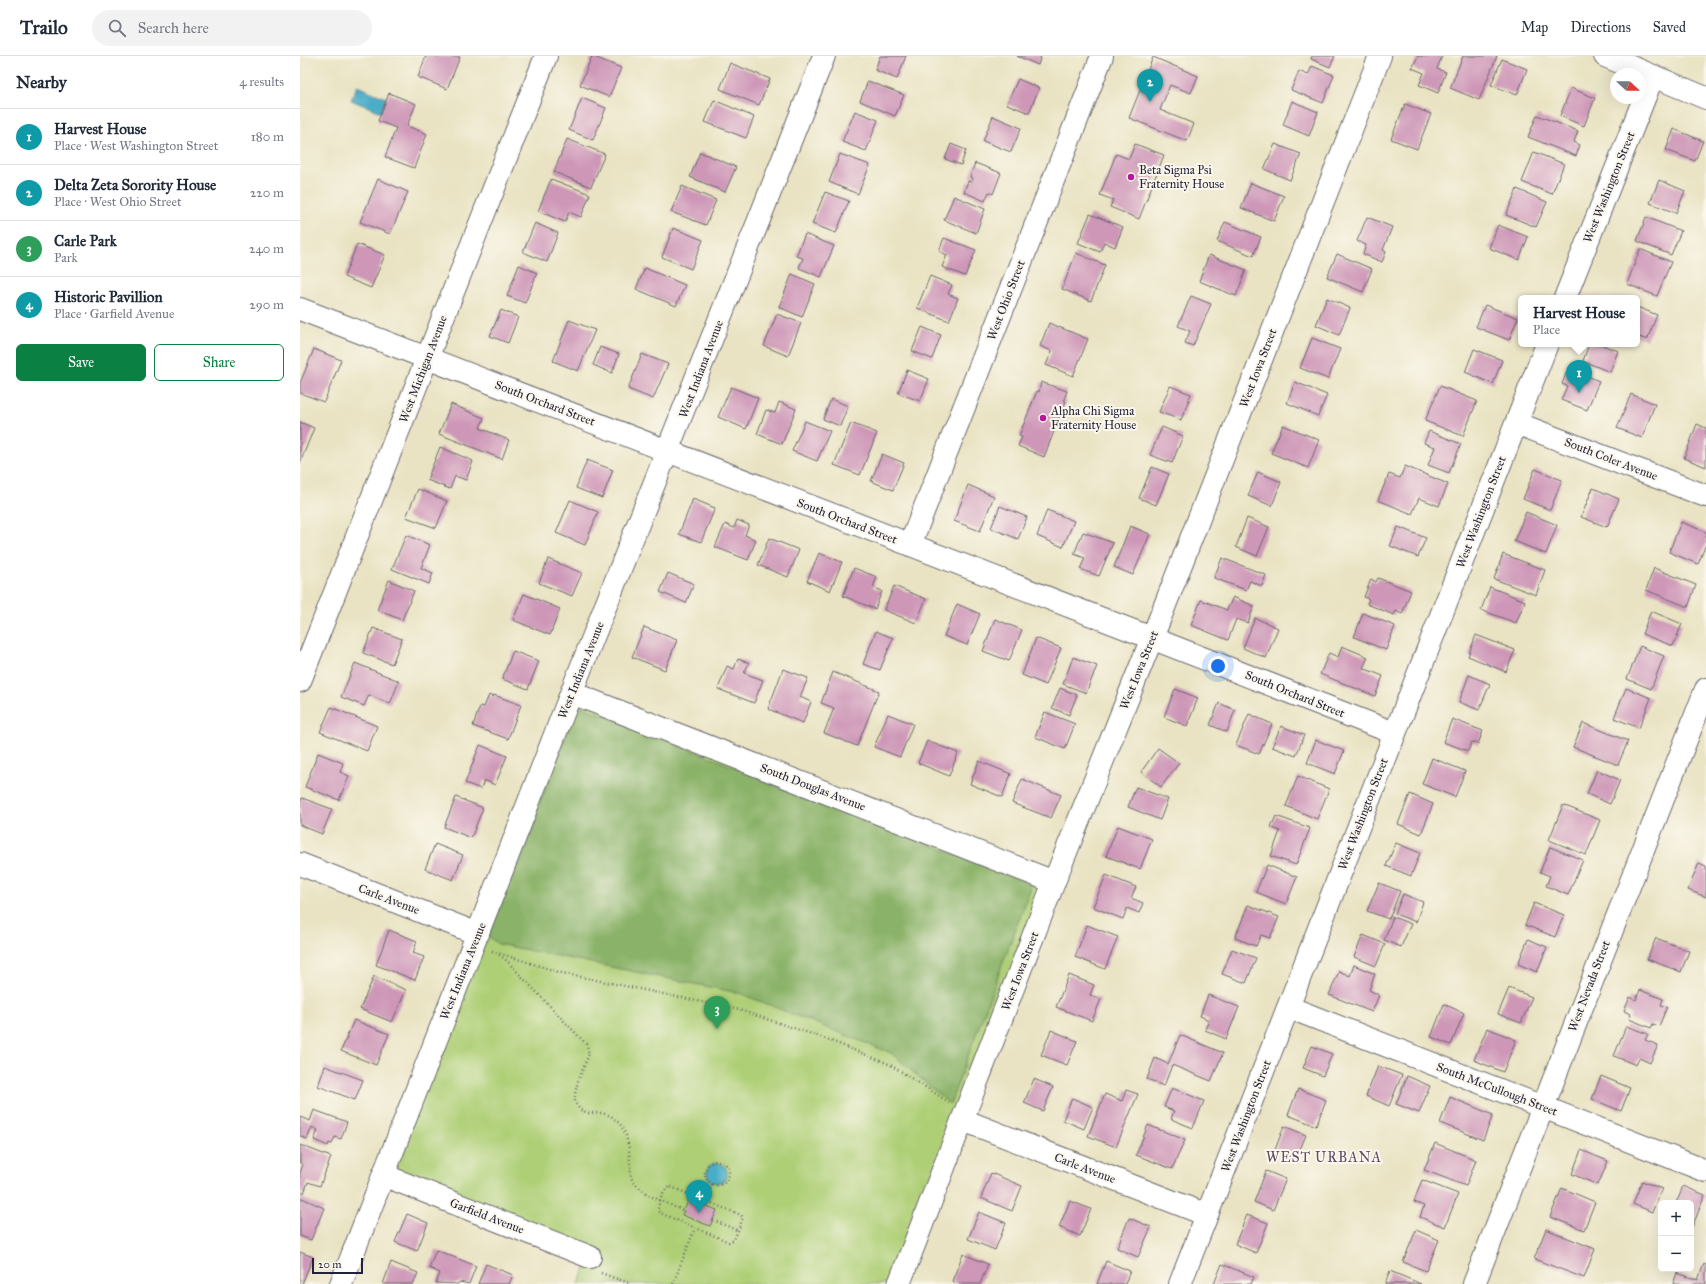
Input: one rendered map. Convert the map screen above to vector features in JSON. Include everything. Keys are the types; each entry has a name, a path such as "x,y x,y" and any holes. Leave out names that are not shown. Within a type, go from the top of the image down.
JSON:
{"street":[{"name":"West Michigan Avenue","path":"300,681 546,56"},
{"name":"West Indiana Avenue","path":"341,1284 383,1176 484,942 572,693 824,56"},
{"name":"West Ohio Street","path":"910,545 1102,56"},
{"name":"West Iowa Street","path":"899,1284 959,1112 1054,882 1380,56"},
{"path":"1605,56 1706,98"},
{"name":"West Washington Street","path":"1566,295 1653,76"},
{"name":"South Orchard Street","path":"300,309 1151,638 1394,734"},
{"name":"West Washington Street","path":"1180,1284 1546,347"},
{"name":"South Coler Avenue","path":"1516,423 1706,496"},
{"name":"West Nevada Street","path":"1474,1284 1706,689"},
{"name":"South Douglas Avenue","path":"572,693 1054,882"},
{"name":"Carle Avenue","path":"300,864 484,942"},
{"name":"South McCullough Street","path":"1288,1007 1706,1171"},
{"name":"Carle Avenue","path":"959,1112 1207,1215"},
{"name":"Garfield Avenue","path":"383,1176 592,1263"}],"path":[{"path":"484,942 495,953 505,959 586,1045 589,1054 578,1080 575,1103 580,1110 589,1113 602,1113 611,1116 620,1124 626,1135 630,1149 631,1177 634,1183 642,1191 660,1201 684,1211"},
{"path":"495,953 562,973 736,1009 821,1037 889,1064 959,1112"},
{"path":"712,1161 721,1161 728,1168 728,1177 722,1184 712,1184 705,1178 705,1168 712,1161"},
{"path":"706,1200 712,1184"},
{"path":"671,1186 706,1200 741,1215 743,1218 739,1231 734,1240 729,1242 660,1213 658,1210 666,1188 671,1186"},
{"path":"713,1220 739,1231"},
{"path":"673,1284 695,1228"},
{"path":"592,1263 631,1284"}],"green space":[{"path":"572,693 1054,882 891,1284 579,1284 590,1257 383,1175"},
{"path":"578,705 1032,885 950,1104 891,1053 739,993 498,944 488,936"}],"water":[{"path":"357,86 386,98 381,112 351,100"},
{"path":"717,1163 724,1166 727,1173 724,1180 717,1183 710,1180 707,1173 710,1166"}],"building":[{"path":"426,56 460,57 447,89 418,77"},
{"path":"592,56 621,68 609,97 580,85"},
{"path":"880,56 906,56 897,79 875,70"},
{"path":"1017,56 1041,56 1038,65"},
{"path":"1312,56 1335,56 1330,67 1311,59"},
{"path":"1418,56 1442,56 1437,69 1446,72 1438,93 1419,85 1424,73 1412,68"},
{"path":"1463,56 1497,56 1479,100 1450,88"},
{"path":"1153,57 1198,76 1191,93 1170,85 1160,110 1194,124 1187,141 1129,118"},
{"path":"1502,59 1527,69 1517,95 1491,85"},
{"path":"730,63 770,79 759,105 720,89"},
{"path":"1312,66 1334,75 1323,103 1291,90 1299,71 1308,75"},
{"path":"1018,79 1039,88 1029,113 1007,104"},
{"path":"868,81 904,95 895,116 860,101"},
{"path":"1571,88 1595,98 1584,126 1560,116"},
{"path":"389,93 416,104 407,126 427,134 414,168 385,157 396,128 378,121"},
{"path":"582,98 606,108 593,140 569,130"},
{"path":"714,100 754,117 746,138 705,122"},
{"path":"1292,101 1318,112 1309,136 1283,125"},
{"path":"1405,104 1431,114 1417,149 1391,139"},
{"path":"855,111 878,120 866,151 842,142"},
{"path":"1537,115 1578,131 1574,142 1580,145 1576,156 1528,137"},
{"path":"993,116 1021,128 1011,152 983,141"},
{"path":"1674,129 1703,141 1695,161 1666,150"},
{"path":"567,139 605,154 591,187 554,172"},
{"path":"951,144 966,150 961,165 945,159"},
{"name":"Beta Sigma Psi Fraternity House","path":"1135,144 1164,155 1139,219 1110,207 1113,200 1100,195 1116,154 1129,159"},
{"path":"1275,144 1301,154 1290,180 1264,169"},
{"path":"700,152 736,167 725,192 690,177"},
{"path":"1534,152 1564,164 1552,194 1522,182"},
{"path":"840,154 870,165 858,194 829,182"},
{"path":"975,163 1001,173 993,194 989,192 985,201 964,192 968,181 971,182 973,178 970,177"},
{"path":"378,179 408,192 390,234 360,222"},
{"path":"551,179 590,194 581,217 569,212 565,222 538,211"},
{"path":"1659,180 1685,191 1676,213 1650,203"},
{"path":"1251,183 1284,196 1274,221 1241,208"},
{"path":"682,186 716,200 706,225 671,212"},
{"path":"1517,189 1547,202 1536,227 1506,215"},
{"path":"825,192 849,201 836,233 812,224"},
{"path":"954,196 985,209 976,233 944,220"},
{"path":"1090,214 1123,227 1115,247 1104,242 1100,252 1078,243"},
{"path":"1367,217 1392,227 1383,250 1386,252 1382,262 1363,254 1366,245 1357,241"},
{"path":"1646,217 1681,231 1671,255 1637,241"},
{"path":"1225,222 1261,237 1253,256 1217,241"},
{"path":"535,223 558,233 547,262 523,252"},
{"path":"1498,225 1528,237 1519,260 1489,248"},
{"path":"673,228 703,240 691,269 662,257"},
{"path":"805,234 834,246 821,277 799,268 803,258 796,256"},
{"path":"944,238 976,250 965,276 942,267 947,255 939,251"},
{"path":"357,244 385,255 371,288 344,277"},
{"path":"1640,249 1671,262 1657,296 1627,284"},
{"path":"1076,253 1105,265 1091,301 1062,289"},
{"path":"1337,254 1372,269 1363,292 1327,277"},
{"path":"1209,255 1246,270 1236,296 1199,281"},
{"path":"519,265 537,273 525,303 507,296"},
{"path":"645,268 685,285 676,306 636,289"},
{"path":"792,274 815,284 802,317 779,307"},
{"path":"930,276 952,285 948,294 958,298 949,321 917,308"},
{"path":"1191,296 1211,304 1193,346 1185,343 1190,331 1178,326"},
{"path":"1327,298 1350,308 1339,335 1316,325"},
{"path":"1485,305 1518,318 1509,340 1476,327"},
{"path":"1640,308 1657,315 1647,340 1640,337"},
{"path":"501,310 518,317 508,343 490,336"},
{"path":"777,314 801,323 788,356 764,346"},
{"path":"569,320 595,330 578,371 553,361"},
{"path":"1049,323 1088,339 1073,376 1046,365 1052,351 1040,346"},
{"path":"922,327 941,335 932,359 912,351"},
{"path":"1312,338 1340,349 1328,379 1300,368"},
{"path":"600,347 619,354 612,373 593,365"},
{"path":"1588,347 1608,347 1618,351 1610,372 1583,361"},
{"path":"314,349 341,360 324,402 300,393 300,383"},
{"path":"1474,349 1502,360 1493,384 1465,372"},
{"path":"642,354 668,364 653,399 628,389"},
{"path":"907,370 929,379 920,401 898,393"},
{"path":"1574,370 1599,381 1587,410 1561,400 1567,386 1562,384 1567,371 1573,374"},
{"name":"Alpha Chi Sigma Fraternity House","path":"1041,382 1067,391 1064,400 1066,401 1044,457 1018,446 1022,437 1019,436 1037,391 1039,392"},
{"path":"1295,382 1327,395 1318,416 1287,403"},
{"path":"1170,386 1191,394 1181,420 1159,412"},
{"path":"1440,386 1477,401 1463,436 1425,421"},
{"path":"731,387 758,398 746,429 718,417"},
{"path":"1631,394 1655,404 1642,438 1617,428"},
{"path":"831,399 848,406 840,426 823,419"},
{"path":"779,402 796,409 782,444 757,434 766,410 775,413"},
{"path":"451,404 484,418 480,428 509,440 502,459 439,434"},
{"path":"805,421 830,431 817,461 792,451"},
{"path":"300,422 314,428 300,463"},
{"path":"851,423 877,433 860,475 834,465"},
{"path":"1697,424 1706,428 1706,467 1684,458"},
{"path":"1283,425 1319,440 1308,468 1271,453"},
{"path":"1162,427 1183,436 1172,463 1150,455"},
{"path":"1429,431 1461,444 1449,473 1428,465 1435,447 1424,443"},
{"path":"440,447 473,461 466,480 455,476 450,489 427,480"},
{"path":"882,454 904,463 893,490 871,481"},
{"path":"587,460 613,470 602,498 576,488"},
{"path":"1405,466 1448,484 1439,506 1419,498 1412,514 1378,500 1389,474 1400,478"},
{"path":"1152,467 1169,474 1156,505 1139,498"},
{"path":"1535,469 1562,480 1550,510 1523,499"},
{"path":"1258,472 1281,482 1272,506 1248,496"},
{"path":"968,485 994,496 980,531 954,521"},
{"path":"1593,488 1619,499 1607,527 1581,517"},
{"path":"418,489 447,501 436,528 406,517"},
{"path":"693,499 715,508 701,542 679,534"},
{"path":"570,500 598,512 585,545 556,533"},
{"path":"1000,506 1027,517 1018,539 991,528"},
{"path":"1047,510 1074,521 1063,547 1037,536"},
{"path":"1526,512 1557,525 1546,554 1514,541"},
{"path":"1247,518 1269,527 1257,556 1236,547"},
{"path":"737,520 749,525 745,535 756,540 748,560 715,547 725,524 734,528"},
{"path":"1681,522 1706,532 1706,544 1698,564 1669,552"},
{"path":"1130,526 1150,534 1133,575 1114,567"},
{"path":"1398,527 1426,538 1418,557 1390,546"},
{"path":"1083,532 1113,543 1099,576 1080,569 1085,558 1074,554"},
{"path":"406,535 430,545 421,568 433,573 429,584 392,569"},
{"path":"769,538 799,550 788,577 758,565"},
{"path":"819,553 842,562 830,591 807,581"},
{"path":"1503,554 1545,570 1536,595 1494,579"},
{"path":"1222,558 1266,575 1262,586 1250,581 1246,590 1214,578"},
{"path":"548,559 582,573 572,596 539,583"},
{"path":"854,568 877,577 873,587 882,591 875,609 843,596"},
{"path":"1654,568 1696,585 1688,607 1646,590"},
{"path":"668,573 694,584 686,603 660,592"},
{"path":"1378,578 1411,591 1402,614 1396,611 1394,615 1367,604 1369,599 1364,597 1371,579 1376,582"},
{"path":"389,580 414,591 402,620 377,610"},
{"path":"894,586 926,599 916,623 884,610"},
{"path":"1490,587 1525,601 1516,623 1481,610"},
{"path":"524,594 560,609 550,635 513,620"},
{"path":"1233,597 1254,606 1248,623 1236,619 1228,640 1191,625 1201,600 1227,610"},
{"path":"957,604 980,614 967,645 944,636"},
{"path":"1651,611 1682,624 1673,646 1642,634"},
{"path":"1363,613 1395,626 1386,650 1354,637"},
{"path":"1255,618 1278,628 1266,658 1243,648"},
{"path":"995,619 1022,630 1009,661 983,651"},
{"path":"644,627 677,640 665,670 632,657"},
{"path":"373,628 402,639 392,664 363,653"},
{"path":"876,631 893,638 880,670 863,664"},
{"path":"1476,635 1515,650 1506,672 1468,656"},
{"path":"1036,638 1061,648 1046,685 1022,675"},
{"path":"1342,646 1368,657 1363,668 1383,676 1375,696 1320,674 1329,653 1338,657"},
{"path":"1640,646 1664,656 1651,689 1627,679"},
{"path":"513,651 539,661 528,689 502,679"},
{"path":"1073,657 1097,666 1086,693 1063,684"},
{"path":"738,659 749,663 744,673 763,680 754,703 718,689 727,666 734,669"},
{"path":"355,663 399,681 390,704 369,695 364,706 341,697"},
{"path":"783,669 808,678 800,697 811,702 803,723 768,709"},
{"path":"833,672 879,691 857,746 824,733 834,708 821,703"},
{"path":"1469,675 1490,684 1479,710 1459,702"},
{"path":"1060,688 1077,695 1069,715 1052,708"},
{"path":"1626,688 1651,698 1639,728 1614,718"},
{"path":"1175,689 1198,698 1187,726 1164,717"},
{"path":"489,695 493,697 494,695 521,705 508,739 473,726 480,706 484,707"},
{"path":"1219,703 1235,710 1227,732 1210,725"},
{"path":"331,707 377,726 367,751 320,732"},
{"path":"1045,712 1075,724 1065,749 1035,737"},
{"path":"888,714 913,724 900,757 874,747"},
{"path":"1249,714 1272,724 1259,754 1236,745"},
{"path":"1452,719 1483,731 1478,744 1472,742 1468,751 1443,742"},
{"path":"1583,723 1628,741 1618,765 1573,747"},
{"path":"1281,726 1304,735 1296,756 1272,747"},
{"path":"1316,740 1344,751 1335,774 1307,763"},
{"path":"927,741 958,753 949,776 918,763"},
{"path":"480,745 507,756 495,785 484,780 481,789 465,783"},
{"path":"1158,748 1179,763 1161,787 1141,772"},
{"path":"318,753 343,763 340,772 349,776 339,800 305,787"},
{"path":"1432,758 1465,771 1455,797 1422,784"},
{"path":"979,761 1011,774 1002,797 970,784"},
{"path":"1597,770 1620,780 1610,804 1587,794"},
{"path":"1298,776 1329,789 1317,819 1286,806"},
{"path":"1022,779 1061,795 1051,818 1012,803"},
{"path":"1136,787 1168,799 1160,820 1128,807"},
{"path":"1410,794 1433,804 1421,834 1398,824"},
{"path":"456,797 483,808 471,838 444,827"},
{"path":"302,798 332,809 322,834 300,825 300,804"},
{"path":"1563,805 1600,820 1586,855 1549,840"},
{"path":"1276,816 1310,828 1296,865 1271,856 1280,831 1271,827"},
{"path":"1118,826 1152,839 1140,869 1106,856"},
{"path":"1396,843 1420,853 1411,876 1386,866"},
{"path":"435,844 463,855 453,880 425,869"},
{"path":"1550,847 1583,860 1568,895 1546,886 1550,876 1540,872"},
{"path":"1699,863 1706,866 1706,897 1688,890"},
{"path":"1267,865 1297,877 1286,904 1256,892"},
{"path":"1106,875 1136,887 1131,898 1143,903 1139,913 1127,908 1123,919 1093,907"},
{"path":"1379,883 1400,891 1389,919 1367,911"},
{"path":"1403,894 1423,902 1416,922 1395,914"},
{"path":"1534,903 1564,915 1555,937 1525,925"},
{"path":"1248,905 1279,917 1270,938 1261,935 1256,946 1235,938"},
{"path":"1393,917 1411,924 1401,947 1384,940"},
{"path":"1087,925 1118,937 1105,969 1075,957"},
{"path":"389,930 417,941 413,953 424,957 415,980 376,965"},
{"path":"1363,935 1385,944 1376,966 1354,957"},
{"path":"1656,938 1689,951 1681,972 1647,959"},
{"path":"1528,939 1547,947 1537,972 1518,964"},
{"path":"1232,949 1256,958 1246,983 1222,974"},
{"path":"1354,965 1375,974 1369,990 1379,995 1372,1012 1329,995 1339,971 1350,976"},
{"path":"1069,975 1094,985 1090,995 1101,999 1092,1021 1056,1007"},
{"path":"374,976 406,990 392,1022 360,1009"},
{"path":"1509,988 1532,997 1521,1023 1498,1014"},
{"path":"1640,990 1663,999 1661,1005 1667,1007 1659,1026 1653,1024 1651,1028 1629,1019 1631,1014 1624,1011 1630,997 1636,1000"},
{"path":"1208,995 1239,1007 1226,1039 1205,1030 1209,1020 1200,1016"},
{"path":"1444,1004 1464,1013 1451,1045 1431,1037"},
{"path":"354,1020 389,1034 376,1065 341,1051"},
{"path":"1626,1026 1648,1034 1645,1040 1658,1045 1650,1063 1639,1058 1636,1065 1614,1056"},
{"path":"1487,1028 1516,1040 1503,1072 1474,1060"},
{"path":"1051,1030 1077,1041 1067,1065 1041,1055"},
{"path":"1180,1035 1223,1053 1211,1081 1172,1065 1164,1086 1147,1079 1155,1058 1168,1064"},
{"path":"1312,1046 1332,1054 1323,1076 1303,1068"},
{"path":"325,1066 363,1080 355,1100 318,1086"},
{"path":"1378,1066 1402,1075 1389,1106 1366,1096"},
{"path":"1407,1076 1430,1086 1419,1113 1396,1104"},
{"path":"1601,1076 1630,1088 1621,1111 1592,1099"},
{"path":"1034,1079 1053,1087 1043,1111 1024,1103"},
{"path":"1172,1088 1204,1101 1193,1128 1171,1119 1174,1111 1164,1107"},
{"path":"1298,1089 1326,1100 1316,1126 1288,1115"},
{"path":"1126,1090 1138,1094 1116,1147 1088,1136 1105,1094 1122,1101"},
{"path":"1450,1097 1493,1115 1483,1140 1440,1123"},
{"path":"1072,1098 1093,1107 1084,1129 1063,1120"},
{"path":"314,1110 347,1122 341,1139 335,1137 332,1144 329,1143 328,1146 314,1140 318,1130 312,1127 307,1139 300,1136 300,1117 310,1121"},
{"path":"1148,1125 1185,1140 1172,1169 1136,1155"},
{"path":"1284,1126 1306,1135 1296,1159 1275,1150"},
{"path":"1435,1143 1476,1160 1466,1186 1424,1170"},
{"path":"300,1145 331,1157 320,1186 308,1182 304,1193 300,1192 300,1173 303,1164 300,1163"},
{"path":"1581,1150 1608,1161 1598,1185 1572,1174"},
{"path":"1266,1171 1286,1179 1273,1210 1254,1202"},
{"path":"991,1173 1022,1186 1012,1211 981,1198"},
{"path":"1422,1180 1458,1194 1445,1227 1420,1217 1424,1206 1414,1202"},
{"path":"1642,1181 1662,1189 1652,1212 1633,1204"},
{"path":"1683,1186 1705,1195 1694,1222 1694,1200 1677,1200"},
{"path":"1562,1188 1595,1202 1584,1230 1550,1217"},
{"path":"302,1198 324,1208 311,1240 300,1236 300,1203"},
{"path":"689,1199 717,1210 710,1226 682,1215"},
{"path":"1070,1201 1091,1209 1080,1236 1059,1227"},
{"path":"979,1212 1006,1223 995,1250 968,1239"},
{"path":"407,1214 428,1223 417,1251 395,1242"},
{"path":"1247,1215 1268,1223 1256,1253 1235,1244"},
{"path":"1129,1218 1151,1227 1138,1257 1117,1248"},
{"path":"1546,1229 1595,1249 1584,1278 1534,1259"},
{"path":"1416,1230 1439,1240 1426,1271 1403,1262"},
{"path":"436,1250 476,1266 469,1284 459,1282 458,1284 436,1283 440,1273 429,1268"},
{"path":"300,1252 313,1257 302,1284 300,1284"},
{"path":"963,1254 988,1264 980,1284 959,1284 952,1281"},
{"path":"1106,1261 1130,1271 1125,1284 1097,1284"},
{"path":"391,1262 418,1273 413,1284 383,1284"},
{"path":"486,1264 513,1275 509,1284 478,1284"},
{"path":"1222,1264 1254,1277 1251,1284 1214,1284"},
{"path":"1704,1264 1706,1265 1706,1284 1673,1284 1677,1273 1698,1280"},
{"path":"1390,1271 1421,1284 1385,1284"}],"place":[{"name":"Delta Zeta Sorority House","path":"1150,102"},
{"name":"Beta Sigma Psi Fraternity House","path":"1131,177"},
{"name":"Harvest House","path":"1579,393"},
{"name":"Alpha Chi Sigma Fraternity House","path":"1043,418"},
{"name":"Carle Park","path":"717,1029"},
{"name":"Historic Pavillion","path":"699,1213"}],"district":[{"name":"WEST URBANA","path":"1324,1157"}]}
